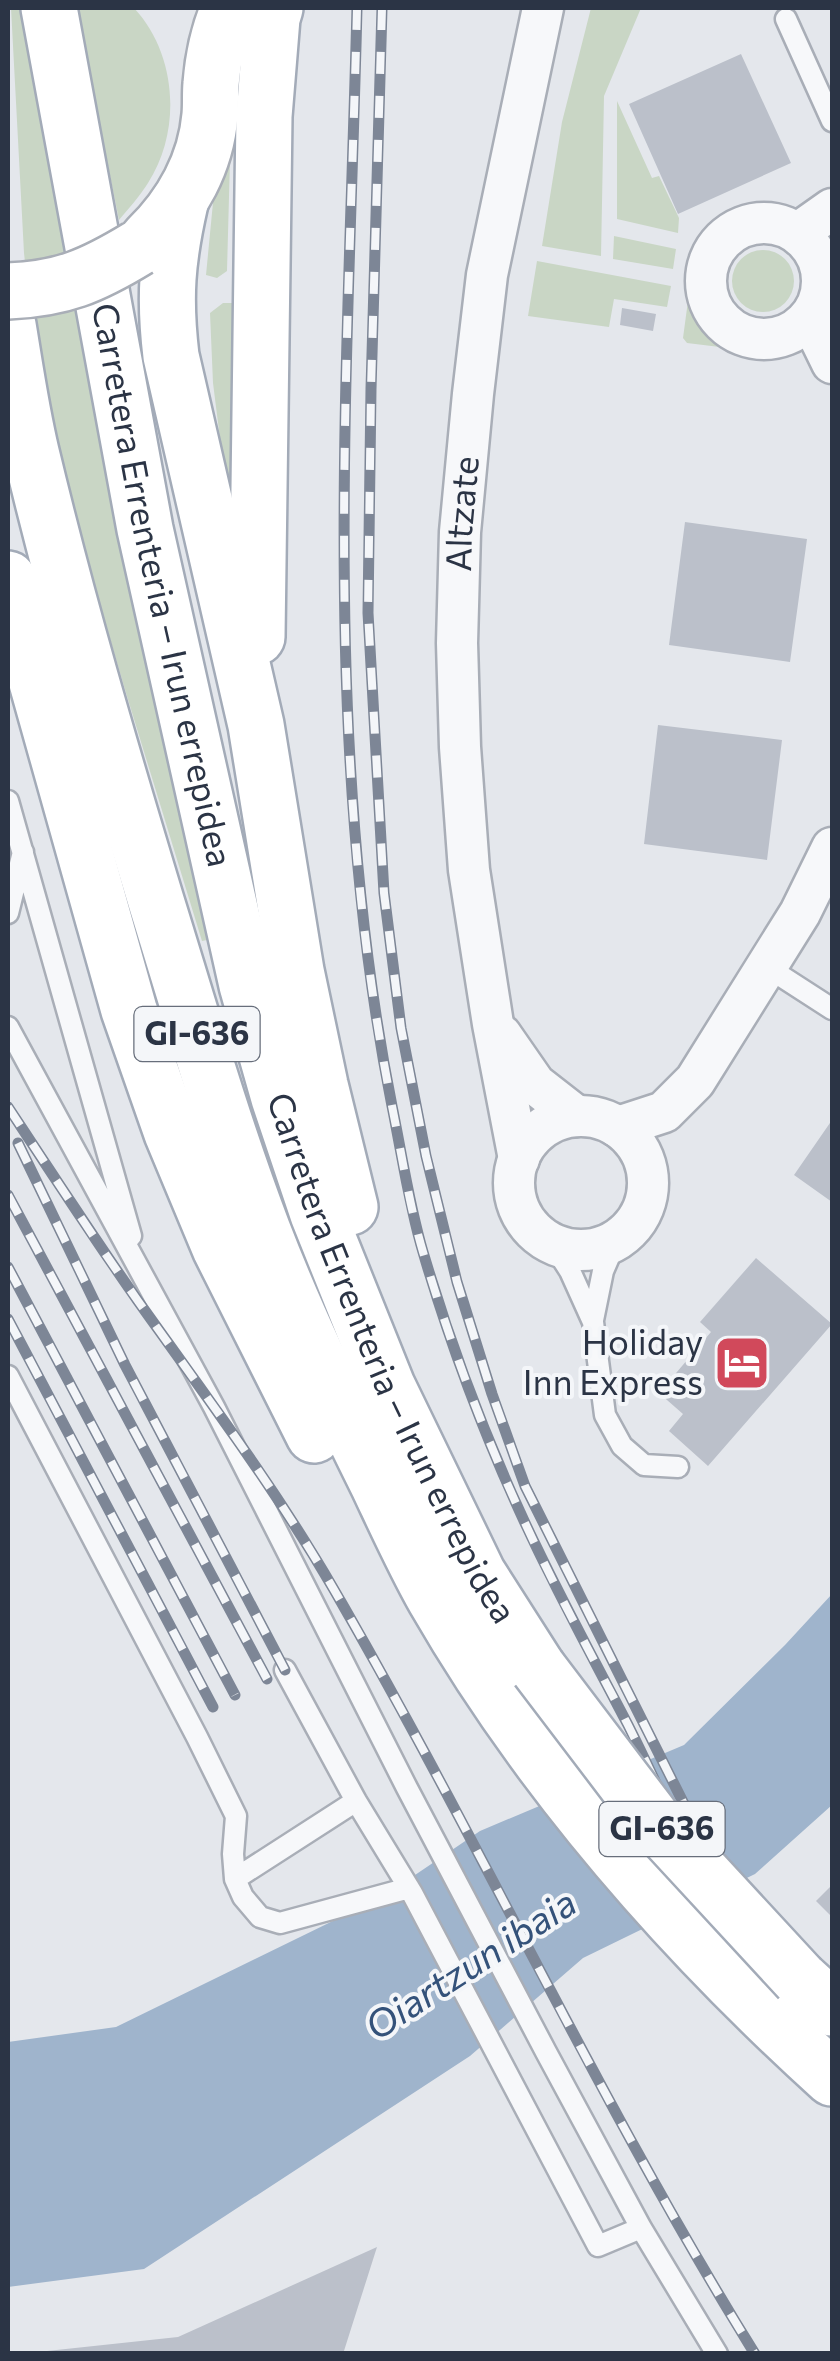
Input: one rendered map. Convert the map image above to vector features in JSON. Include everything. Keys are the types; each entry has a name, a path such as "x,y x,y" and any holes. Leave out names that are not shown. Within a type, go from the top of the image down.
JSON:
{"main road":[{"name":"Carretera Errenteria – Irun errepidea","path":"50,8 145,529 247,985 318,1214 387,1386 478,1574 518,1684"},
{"path":"184,8 194,24 210,85"},
{"path":"8,291 79,280 138,248 168,220 199,164 208,132 216,48 229,8"},
{"path":"256,725 264,116 275,8"},
{"path":"180,204 168,254 166,313 171,356 256,725 296,971 387,1386"},
{"name":"Carretera Errenteria – Irun errepidea","path":"8,325 30,447 120,782 223,1115 264,1232 333,1391 434,1597 655,1822 799,2001 832,2078"},
{"path":"8,579 129,1010 220,1248 353,1512 434,1597"}],"street":[{"name":"Altzate","path":"519,1159 469,870 456,643 460,532 487,275 544,8"},
{"path":"798,233 832,209"},
{"path":"750,224 783,226 798,233 818,258 822,273 818,304 810,318 778,338 759,340 741,335 725,324 713,309 706,272 722,240 750,224"},
{"path":"810,318 832,362"},
{"path":"618,1127 664,1112 695,1081 800,913 832,848"},
{"name":"Altzate","path":"493,1024 534,1084 576,1116"},
{"path":"648,1184 645,1162 634,1142 618,1127 598,1118 576,1116 555,1121 536,1132 522,1149 514,1191 520,1212 533,1230 552,1244 573,1250 596,1249 616,1240 633,1226 644,1206 664,1112"}],"lane":[{"path":"786,19 832,120"},
{"path":"8,801 141,1272"},
{"path":"8,913 23,851"},
{"path":"767,967 832,1009"},
{"path":"8,1027 214,1407 406,1788 546,2052 716,2354"},
{"path":"593,1322 603,1271 616,1240"},
{"path":"552,1244 570,1271 593,1322 605,1415 622,1446 644,1465 678,1467"},
{"path":"8,1376 236,1816 235,1879 243,1897 260,1917 280,1923 410,1891"},
{"path":"286,1670 356,1801 410,1891 598,2246 642,2228"},
{"path":"235,1879 356,1801"}],"green space":[{"path":"11,8 26,8 145,660 212,939 202,941 62,475 38,381 24,253"},
{"path":"76,8 134,8 159,47 166,70 170,116 166,140 148,183 119,220"},
{"path":"591,8 641,8 604,96 601,256 542,246 562,122"},
{"path":"617,101 652,178 659,176 679,218 678,233 617,219"},
{"path":"227,151 227,271 217,278 206,275 215,182"},
{"path":"614,236 676,249 673,269 613,259"},
{"path":"763,250 785,259 794,281 785,303 763,312 741,303 732,281 741,259"},
{"path":"537,261 671,286 667,307 614,299 609,327 528,316"},
{"path":"690,286 704,323 736,349 687,343 683,338"},
{"path":"223,303 233,303 244,314 244,563 226,486 213,383 210,313"}],"water":[{"name":"Oiartzun ibaia","path":"832,1594 832,1805 755,1874 583,1958 470,2056 144,2269 8,2287 8,2042 116,2027 384,1896 480,1831 684,1745"}],"building":[{"path":"741,54 791,163 678,214 629,104"},
{"path":"622,308 656,314 653,331 620,325"},
{"path":"685,522 807,539 790,662 669,645"},
{"path":"658,725 782,740 767,860 644,844"},
{"path":"832,1120 832,1202 794,1175"},
{"name":"Holiday Inn Express","path":"756,1258 832,1324 708,1466 669,1431 683,1414 659,1393 711,1332 700,1322"},
{"path":"832,1885 832,1917 816,1901"},
{"path":"377,2247 343,2354 47,2354 178,2337"}],"railway":[{"path":"357,8 345,421 347,696 369,970 392,1106 423,1252 479,1416 533,1539 639,1748 716,1914"},
{"path":"382,8 368,613 384,893 401,1028 426,1156 457,1282 525,1486 735,1906"},
{"path":"8,1107 311,1551 387,1683 645,2165 755,2354"},
{"path":"18,1143 125,1365 285,1670"},
{"path":"8,1195 267,1679"},
{"path":"8,1267 235,1695"},
{"path":"8,1319 213,1707"}],"place":[{"name":"Holiday Inn Express","path":"742,1363"}]}
